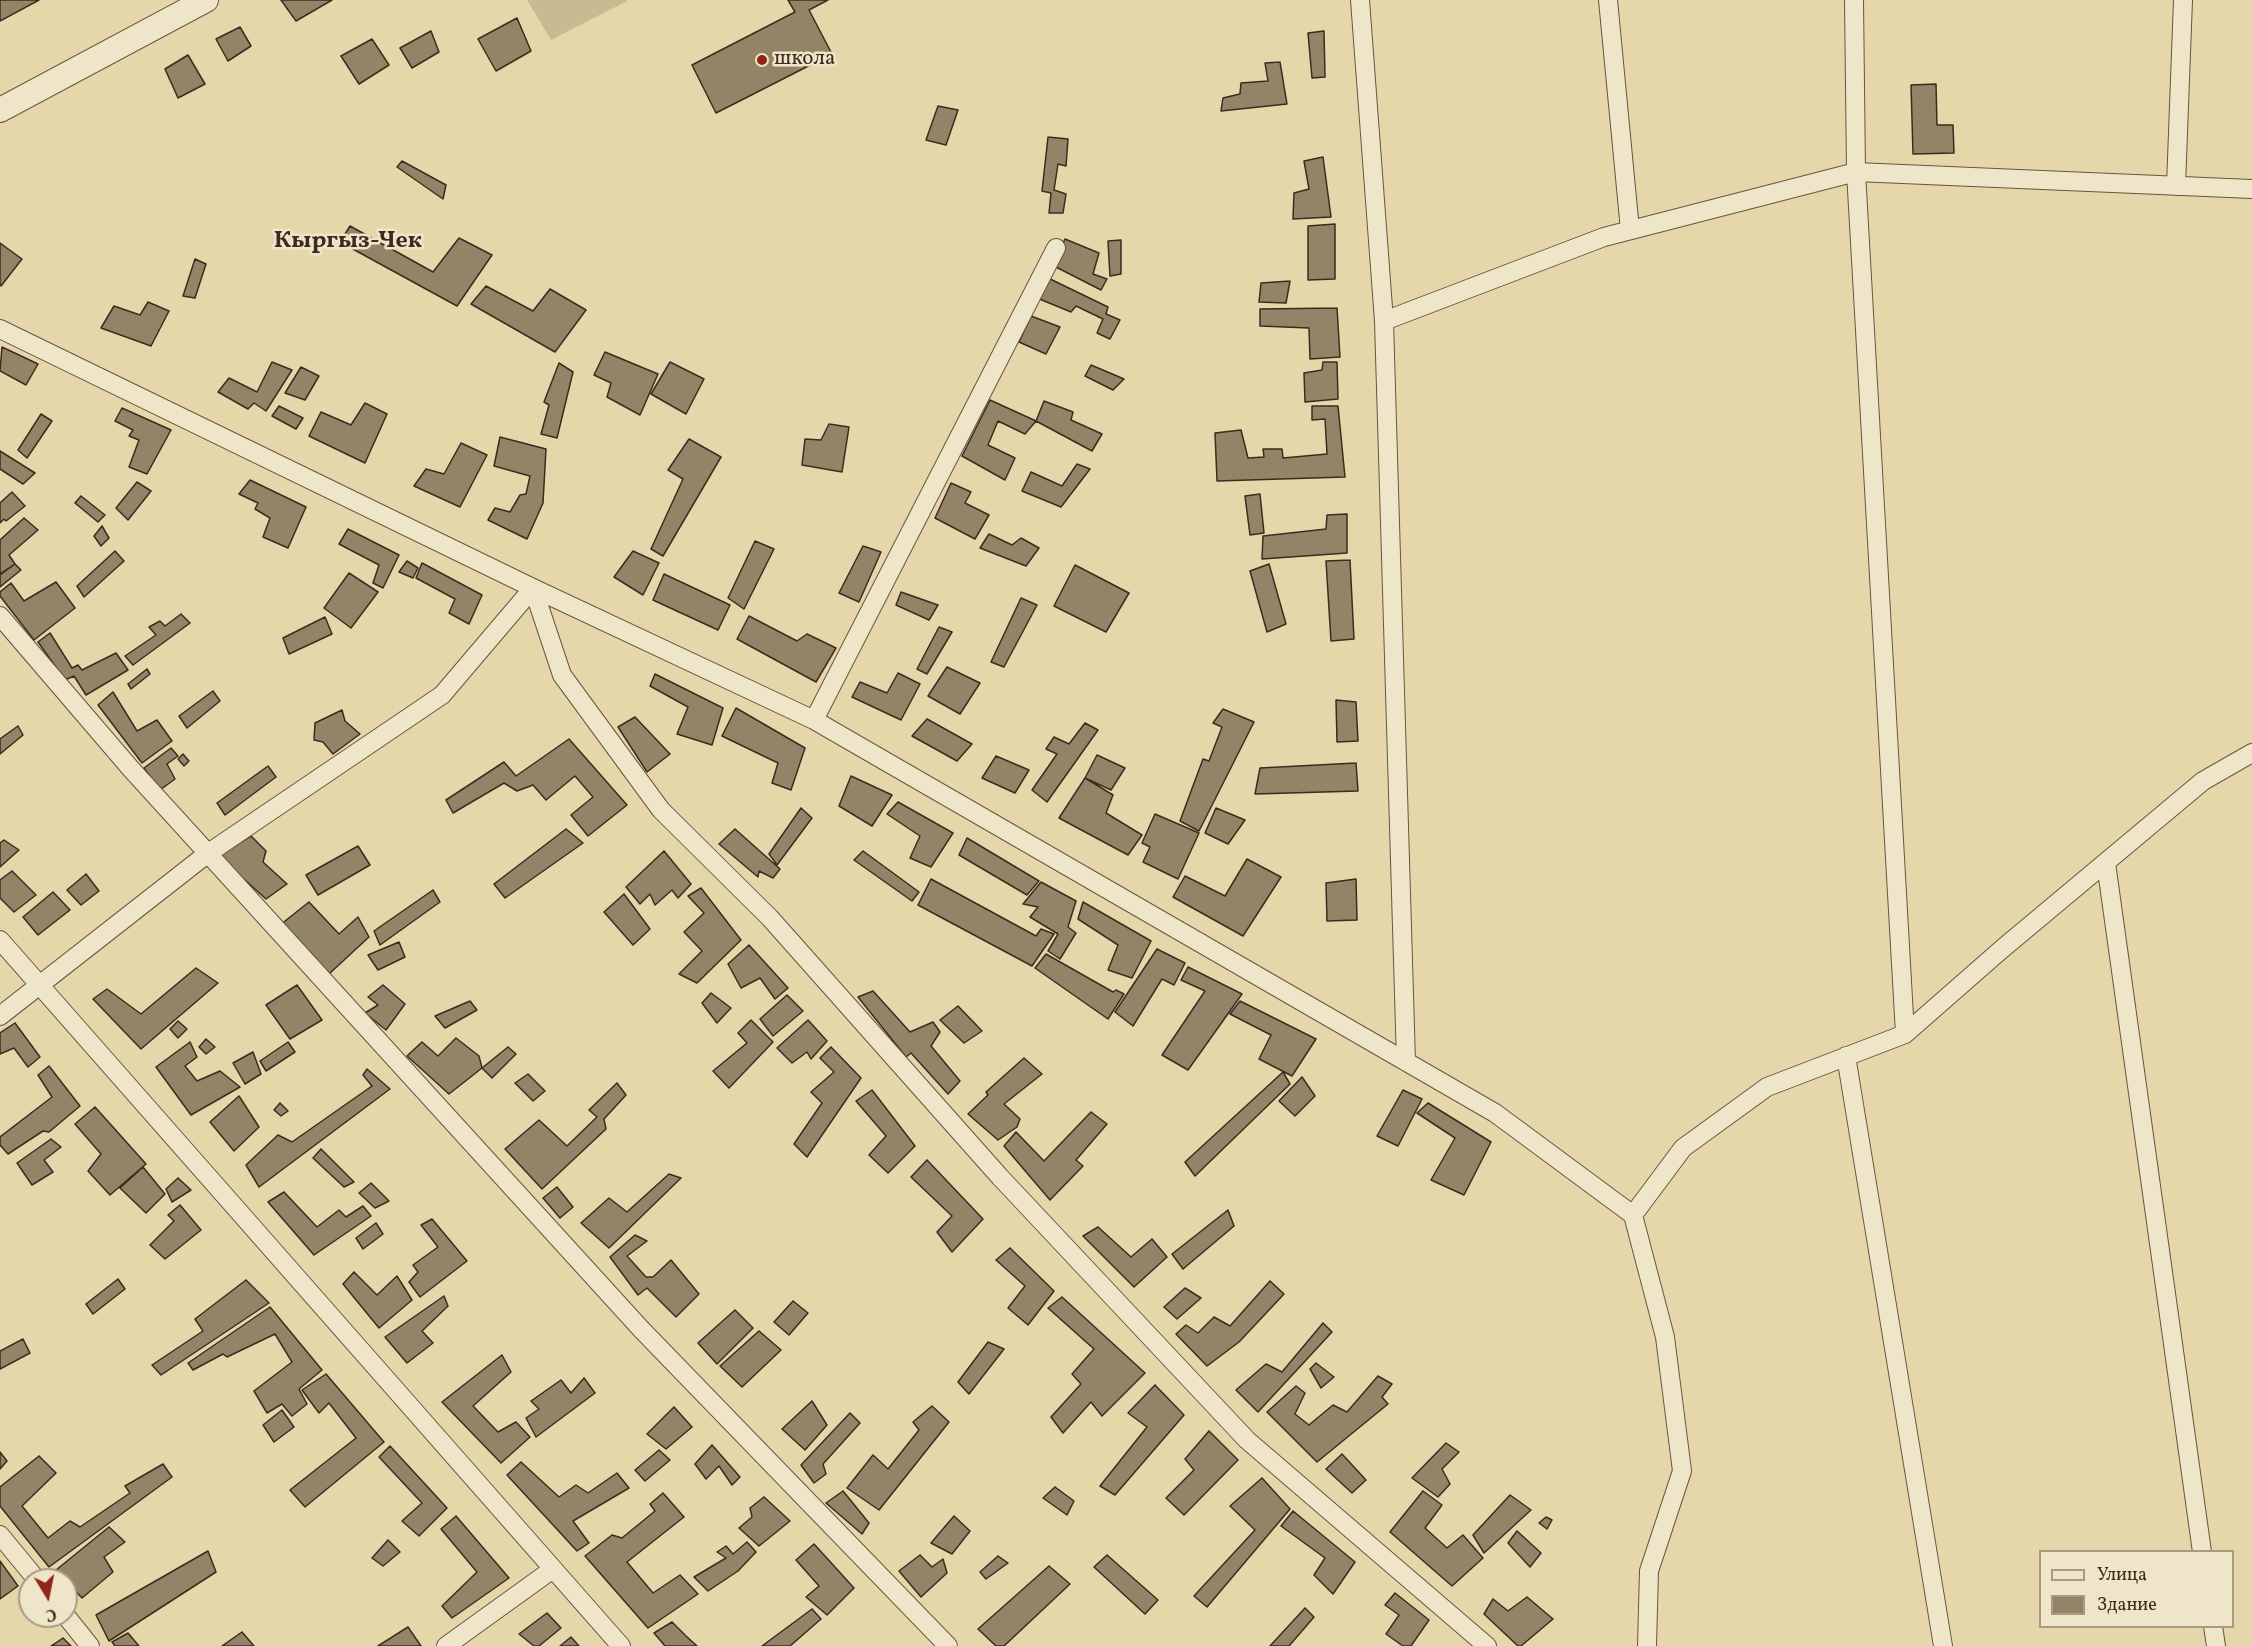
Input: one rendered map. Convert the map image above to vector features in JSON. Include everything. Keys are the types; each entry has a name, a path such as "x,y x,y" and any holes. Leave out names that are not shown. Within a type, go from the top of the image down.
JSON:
{"street":[{"path":"0,110 206,0"},
{"path":"1360,0 1384,321 1406,1062"},
{"path":"1608,0 1630,230"},
{"path":"1854,0 1856,172 1905,1034"},
{"path":"2176,186 2183,0"},
{"path":"1384,321 1604,237 1856,172 2252,189"},
{"path":"814,720 1056,248"},
{"path":"0,329 533,588 814,720 1496,1113 1633,1215 1665,1337 1682,1471 1649,1571 1647,1646"},
{"path":"0,1016 207,854 442,695 533,588"},
{"path":"533,588 562,675 661,810 770,918 1000,1177 1247,1440 1487,1646"},
{"path":"0,616 207,854 641,1329 948,1646"},
{"path":"1633,1215 1683,1148 1767,1087 1905,1034 2203,782 2252,753"},
{"path":"2106,863 2202,1550"},
{"path":"0,940 621,1646"},
{"path":"1846,1056 1943,1646"},
{"path":"0,1535 27,1568"},
{"path":"446,1646 553,1569"},
{"path":"76,1628 90,1646"},
{"path":"2213,1628 2216,1646"}],"shaded area":[{"path":"527,0 626,0 627,1 551,40"}],"building":[{"path":"0,0 39,0 0,21"},
{"path":"281,0 332,0 296,21"},
{"name":"школа","path":"788,0 828,0 809,10 832,54 716,113 692,65 795,12"},
{"path":"517,18 531,51 496,71 478,39"},
{"path":"240,27 251,46 228,61 216,39"},
{"path":"431,31 439,52 412,68 400,48"},
{"path":"1324,31 1325,77 1312,78 1308,33"},
{"path":"372,39 389,65 359,84 341,56"},
{"path":"188,55 205,84 178,98 165,69"},
{"path":"1280,62 1287,104 1221,111 1223,98 1240,94 1241,83 1268,81 1265,63"},
{"path":"1936,84 1937,125 1953,125 1954,153 1913,154 1911,85"},
{"path":"938,106 958,110 946,145 926,140"},
{"path":"1048,137 1068,139 1066,166 1058,164 1054,190 1066,194 1063,213 1049,213 1051,193 1042,191"},
{"path":"1323,157 1331,217 1293,219 1294,193 1309,189 1304,161"},
{"path":"402,161 446,185 443,199 397,167"},
{"path":"1335,224 1335,279 1308,280 1308,226"},
{"path":"350,226 433,272 459,238 492,255 457,306 340,242"},
{"path":"1065,239 1099,253 1093,274 1107,279 1101,290 1052,265"},
{"path":"1121,240 1121,274 1110,276 1108,241"},
{"path":"0,243 22,259 1,286 0,285"},
{"path":"195,259 206,264 195,298 183,296"},
{"path":"1046,277 1108,307 1106,314 1120,320 1110,339 1097,333 1103,319 1076,306 1071,312 1037,298"},
{"path":"1290,281 1286,303 1259,302 1261,283"},
{"path":"486,286 533,311 550,289 586,310 555,352 471,304"},
{"path":"148,302 169,311 151,346 101,328 114,306 140,315"},
{"path":"1337,308 1340,357 1310,359 1309,328 1260,326 1260,309"},
{"path":"1031,316 1060,327 1046,354 1019,342"},
{"path":"2,347 38,364 26,385 0,371"},
{"path":"605,352 658,374 640,415 607,397 611,383 594,375"},
{"path":"272,362 292,370 266,411 254,403 248,409 218,392 229,378 257,392"},
{"path":"670,362 704,379 686,414 651,394"},
{"path":"1323,362 1337,362 1338,399 1305,402 1304,373 1322,370"},
{"path":"559,363 573,372 557,438 541,434 549,405 544,402"},
{"path":"1091,365 1124,379 1113,390 1085,376"},
{"path":"301,367 319,376 305,400 285,393"},
{"path":"990,400 1036,421 1025,434 998,421 988,445 1015,458 1005,480 962,456"},
{"path":"1044,401 1073,412 1071,420 1102,434 1092,451 1036,421"},
{"path":"365,403 387,414 365,463 309,436 321,412 351,425"},
{"path":"279,406 303,418 296,429 272,416"},
{"path":"1312,406 1338,406 1345,477 1217,481 1215,433 1241,430 1248,458 1264,457 1263,449 1282,449 1283,458 1327,454 1325,419 1312,420"},
{"path":"122,408 171,430 147,474 129,467 139,440 129,436 133,430 115,421"},
{"path":"41,414 52,421 27,458 18,450"},
{"path":"829,424 849,427 842,472 802,465 805,439 821,440"},
{"path":"500,437 546,449 543,503 527,539 488,520 495,508 510,512 520,495 526,494 530,476 494,466"},
{"path":"689,439 721,457 663,556 651,549 683,479 668,470"},
{"path":"461,443 487,455 460,507 414,486 426,469 444,474"},
{"path":"0,451 35,473 23,484 0,469"},
{"path":"1077,464 1090,469 1061,507 1022,491 1031,472 1062,486"},
{"path":"250,480 306,507 288,548 263,537 270,518 255,509 258,503 239,494"},
{"path":"137,482 151,491 128,520 116,508"},
{"path":"951,483 971,492 965,503 989,515 975,539 935,518"},
{"path":"12,492 25,506 0,523 0,503"},
{"path":"1260,494 1264,533 1250,535 1245,496"},
{"path":"81,496 105,515 98,522 75,503"},
{"path":"1347,514 1347,553 1262,559 1263,536 1326,529 1327,515"},
{"path":"24,518 38,530 9,555 15,564 0,574 0,540"},
{"path":"102,526 109,538 101,546 94,536"},
{"path":"348,529 399,555 383,588 373,583 379,565 339,544"},
{"path":"989,534 1012,545 1021,538 1039,548 1026,566 980,548"},
{"path":"755,541 774,549 744,609 728,598"},
{"path":"863,546 881,552 859,602 839,593"},
{"path":"115,551 124,561 84,597 77,586"},
{"path":"633,551 659,563 643,595 614,577"},
{"path":"1350,560 1354,639 1331,641 1326,561"},
{"path":"407,561 418,568 413,578 399,572"},
{"path":"422,563 482,595 469,624 449,613 455,599 416,578"},
{"path":"15,564 21,570 0,587 0,575"},
{"path":"1269,564 1286,624 1267,632 1250,571"},
{"path":"1075,565 1129,593 1106,632 1054,606"},
{"path":"349,573 378,592 351,628 324,608"},
{"path":"664,574 730,605 718,630 653,600"},
{"path":"56,582 75,608 34,640 0,596 0,592 11,583 24,601"},
{"path":"901,592 938,605 929,620 896,605"},
{"path":"1021,598 1037,605 1004,667 991,662"},
{"path":"181,614 190,623 133,665 125,656 156,635 149,627 160,621 165,626"},
{"path":"749,616 797,641 807,634 836,648 816,682 737,639"},
{"path":"325,617 332,634 289,654 283,638"},
{"path":"939,627 952,632 927,674 917,669"},
{"path":"50,633 72,668 78,665 82,670 116,653 128,670 86,695 74,676 65,680 38,642"},
{"path":"947,667 980,683 960,714 928,696"},
{"path":"147,669 150,674 131,689 128,684"},
{"path":"898,673 920,684 901,720 852,697 860,682 887,693"},
{"path":"655,674 723,708 712,745 677,734 688,707 650,686"},
{"path":"213,691 220,701 187,728 179,716"},
{"path":"113,692 137,731 157,720 172,741 142,763 98,705"},
{"path":"1336,700 1356,702 1358,741 1337,742"},
{"path":"736,708 805,748 791,790 772,783 778,763 722,736"},
{"path":"1223,709 1254,722 1199,831 1180,821 1203,759 1209,761 1222,727 1213,723"},
{"path":"342,710 345,721 360,734 333,754 323,742 314,740 315,723"},
{"path":"635,717 670,754 647,772 618,727"},
{"path":"927,719 972,744 957,761 912,736"},
{"path":"1085,723 1098,730 1047,802 1032,790 1057,754 1046,749 1054,737 1069,744"},
{"path":"18,726 23,735 0,754 0,739"},
{"path":"569,739 627,805 588,836 571,815 593,797 575,776 546,800 533,785 517,791 504,783 453,813 446,800 504,762 516,776"},
{"path":"171,748 178,756 167,764 175,779 160,790 144,768"},
{"path":"183,754 189,761 184,766 178,759"},
{"path":"1097,755 1125,768 1111,790 1085,778"},
{"path":"996,756 1029,770 1015,793 982,778"},
{"path":"1356,763 1358,791 1255,794 1260,768"},
{"path":"268,766 276,777 225,815 217,803"},
{"path":"851,776 892,795 872,826 839,806"},
{"path":"1085,778 1113,795 1106,813 1142,835 1128,855 1059,818"},
{"path":"898,802 953,833 931,867 910,858 920,836 887,814"},
{"path":"801,808 812,818 777,865 769,854"},
{"path":"1216,808 1245,820 1228,844 1205,833"},
{"path":"1155,814 1199,833 1178,879 1143,862 1150,847 1142,843"},
{"path":"566,829 583,843 505,898 494,884"},
{"path":"735,829 780,869 773,878 759,871 758,877 719,844"},
{"path":"251,836 266,851 263,862 287,884 266,899 218,856"},
{"path":"967,838 1039,881 1027,895 959,855"},
{"path":"4,840 19,850 0,867 0,843"},
{"path":"358,846 370,865 318,895 306,875"},
{"path":"664,851 691,884 678,898 672,890 655,905 650,894 640,904 626,887"},
{"path":"863,851 919,892 912,901 854,860"},
{"path":"1247,859 1281,877 1243,936 1173,897 1185,876 1225,896"},
{"path":"12,871 36,895 14,912 0,898 0,880"},
{"path":"86,874 99,891 81,905 67,890"},
{"path":"931,879 1036,936 1041,929 1054,934 1032,966 918,905"},
{"path":"1356,879 1357,920 1327,921 1326,883"},
{"path":"1041,882 1076,901 1068,927 1076,933 1060,959 1048,951 1058,934 1030,917 1038,907 1023,904"},
{"path":"701,888 741,940 697,983 679,974 702,951 684,932 704,913 688,896"},
{"path":"433,890 440,902 380,945 374,931"},
{"path":"53,892 70,910 38,935 23,917"},
{"path":"624,894 650,929 633,945 604,912"},
{"path":"309,902 339,934 358,917 369,937 329,974 280,925"},
{"path":"1083,902 1151,941 1132,978 1108,970 1118,945 1078,919"},
{"path":"399,942 405,957 378,970 368,955"},
{"path":"749,945 788,988 775,999 760,978 741,988 728,964"},
{"path":"1157,949 1185,963 1174,985 1162,979 1133,1026 1115,1012"},
{"path":"1046,954 1113,992 1116,990 1124,994 1108,1019 1035,968"},
{"path":"1188,967 1242,994 1188,1070 1162,1055 1205,991 1181,980"},
{"path":"196,968 218,983 141,1049 93,999 107,989 141,1014"},
{"path":"297,985 322,1020 290,1039 266,1005"},
{"path":"383,985 405,1004 386,1030 365,1013 378,1005 368,997"},
{"path":"873,991 910,1032 933,1022 940,1032 931,1046 960,1081 948,1094 911,1053 906,1057 858,997"},
{"path":"711,993 731,1008 717,1023 702,1003"},
{"path":"787,995 803,1011 773,1036 760,1019"},
{"path":"470,1001 477,1010 445,1028 435,1016"},
{"path":"1240,1001 1316,1039 1292,1076 1259,1059 1271,1035 1230,1014"},
{"path":"958,1006 982,1031 964,1043 940,1020"},
{"path":"751,1020 773,1042 729,1088 713,1071 747,1043 738,1033"},
{"path":"808,1020 827,1041 811,1059 807,1052 792,1063 777,1048"},
{"path":"178,1021 187,1029 178,1038 170,1029"},
{"path":"15,1023 40,1057 28,1067 14,1048 0,1054 0,1033"},
{"path":"456,1038 479,1056 482,1068 449,1094 407,1056 422,1042 438,1056"},
{"path":"206,1039 215,1047 206,1054 199,1047"},
{"path":"190,1042 197,1057 185,1066 197,1081 220,1071 240,1087 191,1115 156,1067"},
{"path":"288,1042 295,1052 266,1071 260,1061"},
{"path":"508,1047 516,1054 492,1078 482,1068"},
{"path":"831,1047 861,1078 807,1157 794,1144 822,1103 811,1092 834,1072 820,1058"},
{"path":"253,1052 261,1074 245,1084 233,1063"},
{"path":"1024,1058 1042,1074 1004,1104 1020,1119 1017,1127 998,1140 968,1114 988,1095 986,1092"},
{"path":"49,1066 80,1106 49,1132 43,1131 8,1154 0,1145 0,1137 52,1097 38,1075"},
{"path":"367,1069 390,1089 259,1187 246,1165 278,1135 292,1142 372,1086 363,1075"},
{"path":"1283,1072 1290,1084 1195,1176 1185,1162"},
{"path":"528,1074 545,1091 533,1101 515,1083"},
{"path":"1302,1077 1315,1096 1295,1116 1279,1101"},
{"path":"617,1083 626,1095 604,1119 606,1129 542,1189 505,1149 539,1120 567,1146 597,1117 589,1110"},
{"path":"872,1090 915,1146 888,1173 869,1155 886,1136 856,1101"},
{"path":"1403,1090 1422,1099 1398,1146 1377,1136"},
{"path":"239,1096 259,1127 234,1151 210,1122"},
{"path":"280,1103 288,1111 281,1116 274,1110"},
{"path":"1428,1103 1491,1142 1464,1195 1431,1180 1455,1138 1417,1113"},
{"path":"95,1107 146,1164 110,1195 88,1171 101,1154 75,1124"},
{"path":"1091,1112 1107,1124 1076,1160 1083,1166 1050,1200 1004,1146 1016,1132 1044,1161"},
{"path":"51,1139 61,1147 44,1160 53,1172 32,1185 17,1163"},
{"path":"321,1149 354,1182 344,1187 313,1158"},
{"path":"927,1160 983,1219 952,1252 937,1232 952,1216 911,1177"},
{"path":"143,1167 165,1194 146,1213 120,1188"},
{"path":"669,1174 681,1178 609,1248 581,1223 609,1198 627,1212"},
{"path":"178,1178 191,1190 172,1202 166,1189"},
{"path":"371,1183 389,1201 375,1208 359,1193"},
{"path":"557,1187 573,1207 560,1218 543,1198"},
{"path":"284,1192 317,1227 339,1210 346,1217 363,1206 371,1216 314,1255 268,1202"},
{"path":"180,1205 201,1230 165,1259 150,1245 174,1221 168,1215"},
{"path":"1228,1210 1234,1226 1183,1269 1172,1254"},
{"path":"432,1219 467,1261 420,1297 409,1282 418,1272 413,1265 438,1247 421,1225"},
{"path":"376,1223 383,1234 363,1249 356,1238"},
{"path":"1098,1227 1131,1257 1152,1239 1167,1257 1134,1287 1083,1236"},
{"path":"635,1235 647,1241 627,1256 646,1277 653,1277 671,1260 699,1294 676,1317 647,1288 638,1295 610,1257"},
{"path":"1010,1248 1054,1291 1028,1325 1008,1308 1025,1286 996,1260"},
{"path":"354,1272 377,1295 397,1276 412,1300 379,1328 343,1284"},
{"path":"118,1279 125,1289 93,1314 86,1304"},
{"path":"246,1280 269,1303 161,1375 152,1365 203,1331 195,1319"},
{"path":"1270,1281 1284,1294 1239,1342 1207,1366 1176,1334 1186,1325 1198,1333 1214,1317 1230,1326"},
{"path":"1185,1288 1201,1298 1177,1319 1164,1307"},
{"path":"444,1296 448,1306 422,1331 433,1343 407,1363 385,1337"},
{"path":"1062,1297 1145,1373 1102,1416 1091,1402 1063,1433 1051,1417 1081,1384 1072,1374 1094,1349 1048,1308"},
{"path":"793,1301 808,1313 789,1335 774,1322"},
{"path":"270,1307 322,1370 299,1389 307,1404 292,1416 282,1404 267,1413 254,1391 292,1362 275,1334 227,1357 223,1354 193,1370 188,1363"},
{"path":"735,1310 753,1328 717,1364 698,1343"},
{"path":"1323,1323 1332,1332 1258,1412 1236,1390 1266,1364 1282,1372"},
{"path":"759,1331 781,1350 742,1387 720,1366"},
{"path":"23,1339 30,1353 0,1369 0,1351"},
{"path":"988,1342 1004,1349 969,1394 958,1382"},
{"path":"502,1355 511,1372 473,1406 498,1432 516,1422 530,1437 501,1463 442,1402"},
{"path":"1316,1363 1334,1377 1321,1388 1310,1369"},
{"path":"326,1374 384,1442 305,1507 290,1490 356,1438 329,1403 319,1413 302,1390"},
{"path":"1378,1376 1392,1384 1382,1397 1388,1404 1317,1462 1267,1412 1296,1386 1305,1393 1295,1414 1309,1425 1333,1405 1347,1412"},
{"path":"584,1378 595,1393 536,1437 526,1418 539,1409 531,1401 561,1380 571,1393"},
{"path":"1155,1385 1184,1415 1115,1495 1100,1486 1147,1427 1128,1413"},
{"path":"812,1401 827,1425 805,1450 782,1429"},
{"path":"932,1406 949,1422 879,1510 847,1488 873,1455 888,1469 919,1430 913,1422"},
{"path":"674,1407 692,1427 666,1449 647,1434"},
{"path":"282,1410 294,1427 274,1442 263,1425"},
{"path":"850,1413 860,1423 823,1464 826,1474 814,1483 801,1465"},
{"path":"1209,1431 1238,1460 1184,1515 1166,1498 1194,1470 1185,1459"},
{"path":"1446,1443 1459,1452 1442,1469 1450,1484 1438,1497 1412,1478"},
{"path":"712,1445 740,1477 732,1485 719,1466 706,1479 695,1464"},
{"path":"390,1446 447,1508 419,1536 402,1521 422,1503 379,1457"},
{"path":"659,1450 670,1460 645,1481 635,1470"},
{"path":"0,1452 7,1461 0,1469"},
{"path":"1342,1454 1366,1480 1352,1493 1326,1469"},
{"path":"39,1456 56,1473 22,1506 48,1538 70,1521 80,1527 130,1493 125,1486 163,1464 172,1477 49,1567 0,1506 0,1487"},
{"path":"521,1462 559,1497 576,1485 588,1493 617,1473 629,1488 573,1521 589,1543 577,1551 507,1475"},
{"path":"1262,1478 1290,1509 1207,1607 1194,1596 1255,1530 1230,1506"},
{"path":"1055,1487 1074,1501 1067,1515 1043,1498"},
{"path":"843,1491 869,1523 862,1534 826,1503"},
{"path":"1423,1491 1442,1505 1425,1528 1447,1548 1463,1535 1483,1558 1452,1586 1390,1532"},
{"path":"663,1493 684,1517 627,1562 653,1593 680,1575 698,1594 648,1628 585,1556 612,1535 622,1538 655,1511 650,1504"},
{"path":"1510,1495 1531,1510 1484,1553 1473,1535"},
{"path":"764,1497 790,1521 759,1546 739,1528 752,1517 750,1508"},
{"path":"1293,1511 1355,1562 1333,1594 1314,1575 1325,1558 1281,1526"},
{"path":"456,1516 509,1578 452,1618 442,1606 477,1572 441,1529"},
{"path":"954,1516 970,1531 952,1554 931,1543"},
{"path":"1546,1517 1552,1520 1547,1529 1539,1523"},
{"path":"109,1527 125,1542 104,1557 113,1572 82,1598 78,1594 78,1568 58,1568"},
{"path":"1517,1531 1541,1553 1530,1567 1508,1543"},
{"path":"388,1540 400,1552 383,1566 372,1558"},
{"path":"747,1542 756,1552 738,1571 708,1591 694,1577 726,1558 717,1552 726,1546 733,1554"},
{"path":"814,1544 854,1588 827,1615 806,1597 819,1586 796,1560"},
{"path":"208,1551 216,1572 109,1641 96,1615"},
{"path":"920,1555 932,1567 943,1559 947,1573 921,1597 899,1571"},
{"path":"1107,1555 1158,1600 1145,1614 1094,1567"},
{"path":"998,1556 1008,1563 986,1579 980,1572"},
{"path":"0,1561 18,1586 0,1599"},
{"path":"1049,1566 1070,1584 1004,1646 996,1646 978,1629"},
{"path":"1395,1593 1429,1620 1411,1646 1403,1646 1386,1634 1399,1615 1385,1605"},
{"path":"1527,1597 1553,1619 1521,1646 1518,1646 1484,1614 1493,1599 1508,1611"},
{"path":"1305,1608 1314,1617 1289,1646 1270,1646"},
{"path":"812,1609 821,1619 790,1646 762,1646"},
{"path":"547,1613 561,1628 539,1646 534,1646 519,1634"},
{"path":"672,1622 697,1646 665,1646 654,1633"},
{"path":"408,1627 421,1646 378,1646"},
{"path":"242,1632 254,1646 222,1646"},
{"path":"128,1633 139,1646 115,1646 112,1642"},
{"path":"571,1637 579,1646 560,1646"},
{"path":"63,1638 71,1646 51,1646"}],"place":[{"name":"школа","path":"762,60"}],"district":[{"name":"Кыргыз-Чек","path":"348,243"}]}
